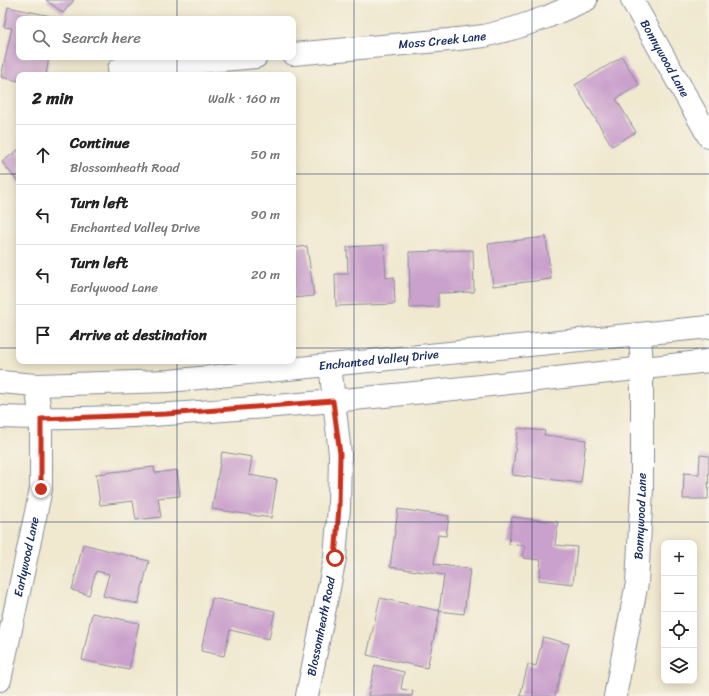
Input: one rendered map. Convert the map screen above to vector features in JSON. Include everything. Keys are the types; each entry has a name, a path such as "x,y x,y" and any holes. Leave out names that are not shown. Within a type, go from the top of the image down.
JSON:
{"street":[{"name":"Moss Creek Lane","path":"296,54 484,36 516,28 547,17 586,0"},
{"name":"Bonnywood Lane","path":"632,0 709,137"},
{"path":"119,69 222,60"},
{"name":"Enchanted Valley Drive","path":"0,382 36,385 170,381 709,327"},
{"name":"Bonnywood Lane","path":"615,696 637,583 642,489 642,368 640,334"},
{"path":"0,417 41,419 166,414 333,401 709,361"},
{"name":"Blossomheath Road","path":"307,696 335,558 339,507 340,454 330,365"},
{"name":"Earlywood Lane","path":"0,680 41,489 41,419 36,385"}],"building":[{"path":"46,0 74,0 63,13"},
{"path":"8,7 51,16 16,16 16,60 48,60 46,72 16,72 16,80 1,77 12,28 4,27"},
{"path":"622,57 639,85 616,99 636,132 612,146 575,85"},
{"path":"16,151 16,179 2,162"},
{"path":"546,237 551,279 493,286 488,244"},
{"path":"384,245 386,278 394,277 395,304 336,306 335,274 348,274 347,247"},
{"path":"307,246 314,296 296,298 296,248"},
{"path":"473,250 474,292 438,293 438,307 410,308 409,252"},
{"path":"518,428 545,431 544,435 586,440 581,483 512,475"},
{"path":"222,452 252,457 249,475 277,480 271,518 212,509"},
{"path":"700,455 709,456 708,499 683,499 684,473 699,474"},
{"path":"154,467 155,473 177,470 180,496 158,498 161,517 136,520 133,501 100,505 96,474"},
{"path":"398,509 449,516 446,536 438,535 434,564 470,569 464,614 439,611 444,575 390,567"},
{"path":"512,517 558,522 555,545 577,547 573,584 539,580 541,560 523,558 525,546 509,544"},
{"path":"83,544 149,561 138,604 103,596 109,574 96,571 89,595 72,590"},
{"path":"212,598 275,611 269,639 230,630 224,656 201,651"},
{"path":"380,598 440,611 427,668 367,655"},
{"path":"92,613 139,623 129,670 82,660"},
{"path":"543,637 569,644 555,696 520,696 528,664 536,666"},
{"path":"375,665 404,672 401,689 413,691 412,696 368,696"}],"route":[{"path":"41,489 41,419 102,418 333,401 340,454 339,507 335,558"}]}
